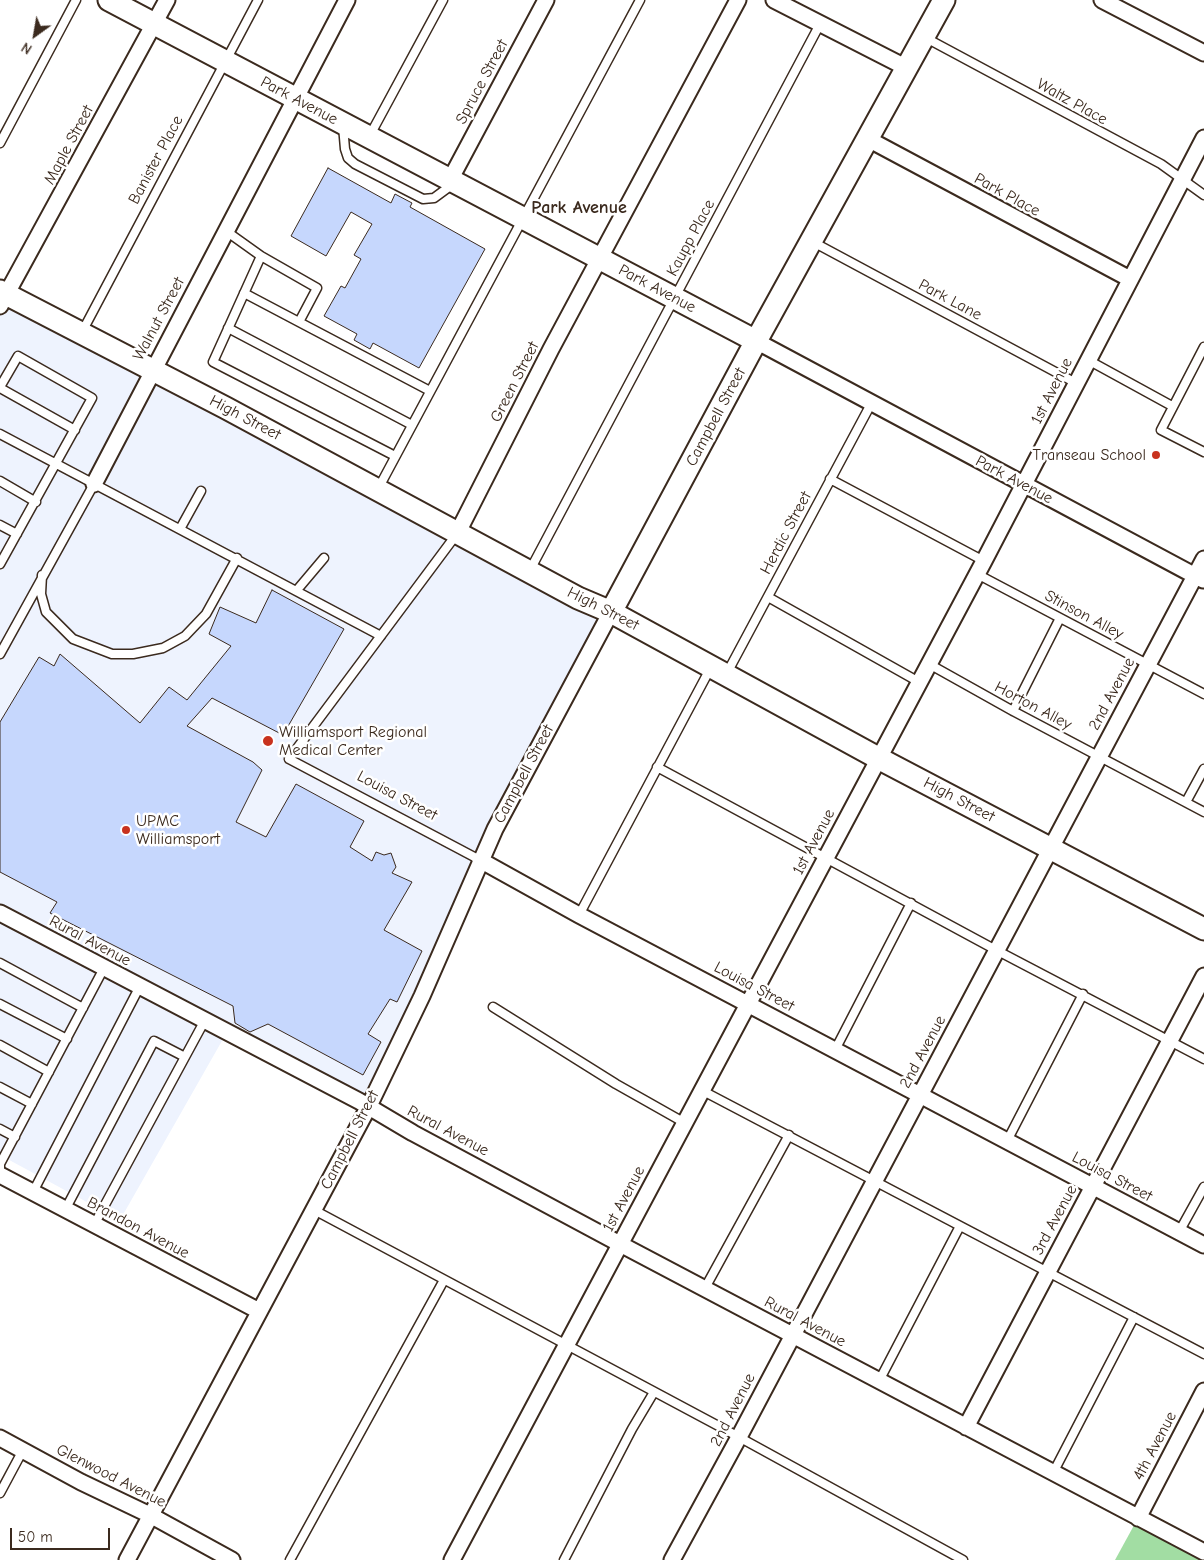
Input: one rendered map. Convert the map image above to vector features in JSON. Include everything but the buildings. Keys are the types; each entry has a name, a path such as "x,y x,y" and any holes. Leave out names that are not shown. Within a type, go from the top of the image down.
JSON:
{"street":[{"name":"Park Avenue","path":"109,0 675,298 870,404 1200,578"},
{"name":"Maple Street","path":"2,297 167,0"},
{"name":"Walnut Street","path":"94,484 294,98 347,0"},
{"name":"Spruce Street","path":"452,181 546,0"},
{"name":"Green Street","path":"458,532 738,0"},
{"path":"774,0 907,68"},
{"name":"Campbell Street","path":"127,1560 368,1106 422,996 480,860 519,782 756,341 944,0"},
{"path":"1102,0 1204,54"},
{"name":"1st Avenue","path":"452,1560 981,568 1204,138"},
{"name":"Park Place","path":"868,139 1130,279"},
{"name":"High Street","path":"2,297 152,370 378,489 578,598 611,612 878,758 1204,929"},
{"name":"2nd Avenue","path":"672,1560 740,1438 792,1335 1147,664 1200,578 1204,559"},
{"name":"Louisa Street","path":"480,860 579,915 1204,1245"},
{"name":"Rural Avenue","path":"0,913 368,1106 414,1133 620,1244 1204,1552"},
{"name":"3rd Avenue","path":"966,1427 1204,976"},
{"name":"Brandon Avenue","path":"0,1176 259,1311"},
{"name":"4th Avenue","path":"1138,1518 1204,1391"},
{"name":"Glenwood Avenue","path":"0,1438 81,1482 150,1515 232,1560"}],"lane":[{"path":"0,143 76,0"},
{"name":"Banister Place","path":"81,334 258,0"},
{"path":"369,138 443,0"},
{"path":"378,489 640,0"},
{"name":"Kaupp Place","path":"529,571 820,24"},
{"name":"Waltz Place","path":"924,37 1161,164 1204,195"},
{"path":"343,124 345,149 348,158 354,164 423,199 434,198 452,181"},
{"path":"226,231 261,256 317,288 300,322"},
{"name":"Park Lane","path":"812,241 1076,383"},
{"path":"261,256 213,362 395,456"},
{"path":"244,292 430,391"},
{"path":"228,328 412,425"},
{"path":"1204,348 1161,430 1204,452"},
{"path":"0,564 57,466 92,398 18,356 0,387 74,430"},
{"path":"1088,360 1172,406"},
{"name":"Herdic Street","path":"579,915 656,767 768,597 870,404"},
{"path":"0,434 57,466 237,558 381,636"},
{"name":"Stinson Alley","path":"830,479 981,568 1060,618 1204,694"},
{"path":"0,481 36,502"},
{"name":"Walnut Street","path":"0,654 94,484"},
{"path":"180,529 201,491"},
{"path":"0,525 17,534"},
{"name":"Green Street","path":"289,759 458,532"},
{"path":"42,575 41,594 46,612 73,639 112,654 133,654 163,648 185,636 206,614 237,558"},
{"path":"297,590 324,558"},
{"path":"768,597 919,682"},
{"path":"1013,711 1060,618"},
{"name":"Horton Alley","path":"929,664 1013,711 1204,812"},
{"name":"Louisa Street","path":"289,759 480,860"},
{"path":"656,767 996,950 1204,1059"},
{"path":"1186,802 1204,769"},
{"path":"835,1050 911,903"},
{"path":"0,963 83,1008"},
{"path":"0,1176 0,1164 104,968"},
{"path":"33,1192 140,986"},
{"path":"1006,1141 1083,994"},
{"path":"0,1004 67,1039"},
{"path":"493,1007 616,1084 685,1123"},
{"path":"94,1225 205,1020"},
{"path":"65,1210 154,1041 185,1057"},
{"path":"0,1045 50,1072"},
{"path":"0,1086 32,1104"},
{"path":"703,1090 960,1226 1048,1270 1204,1354"},
{"path":"0,1129 15,1137"},
{"path":"705,1288 789,1135"},
{"path":"1179,1232 1204,1187"},
{"path":"314,1210 740,1438 962,1560"},
{"path":"879,1381 960,1226"},
{"path":"290,1560 444,1280"},
{"path":"1053,1473 1134,1317"},
{"path":"564,1560 632,1429 654,1392"},
{"path":"0,1493 23,1450"}],"shaded area":[{"name":"Williamsport Regional Medical Center","path":"0,299 601,618 472,863 366,1097 231,1025 120,1220 0,1155"}],"green space":[{"path":"1138,1518 1204,1553 1204,1560 1115,1560"}],"place":[{"name":"Transeau School","path":"1156,455"},
{"name":"Williamsport Regional Medical Center","path":"268,741"},
{"name":"UPMC Williamsport","path":"126,830"}],"district":[{"name":"Park Avenue","path":"579,208"}]}
